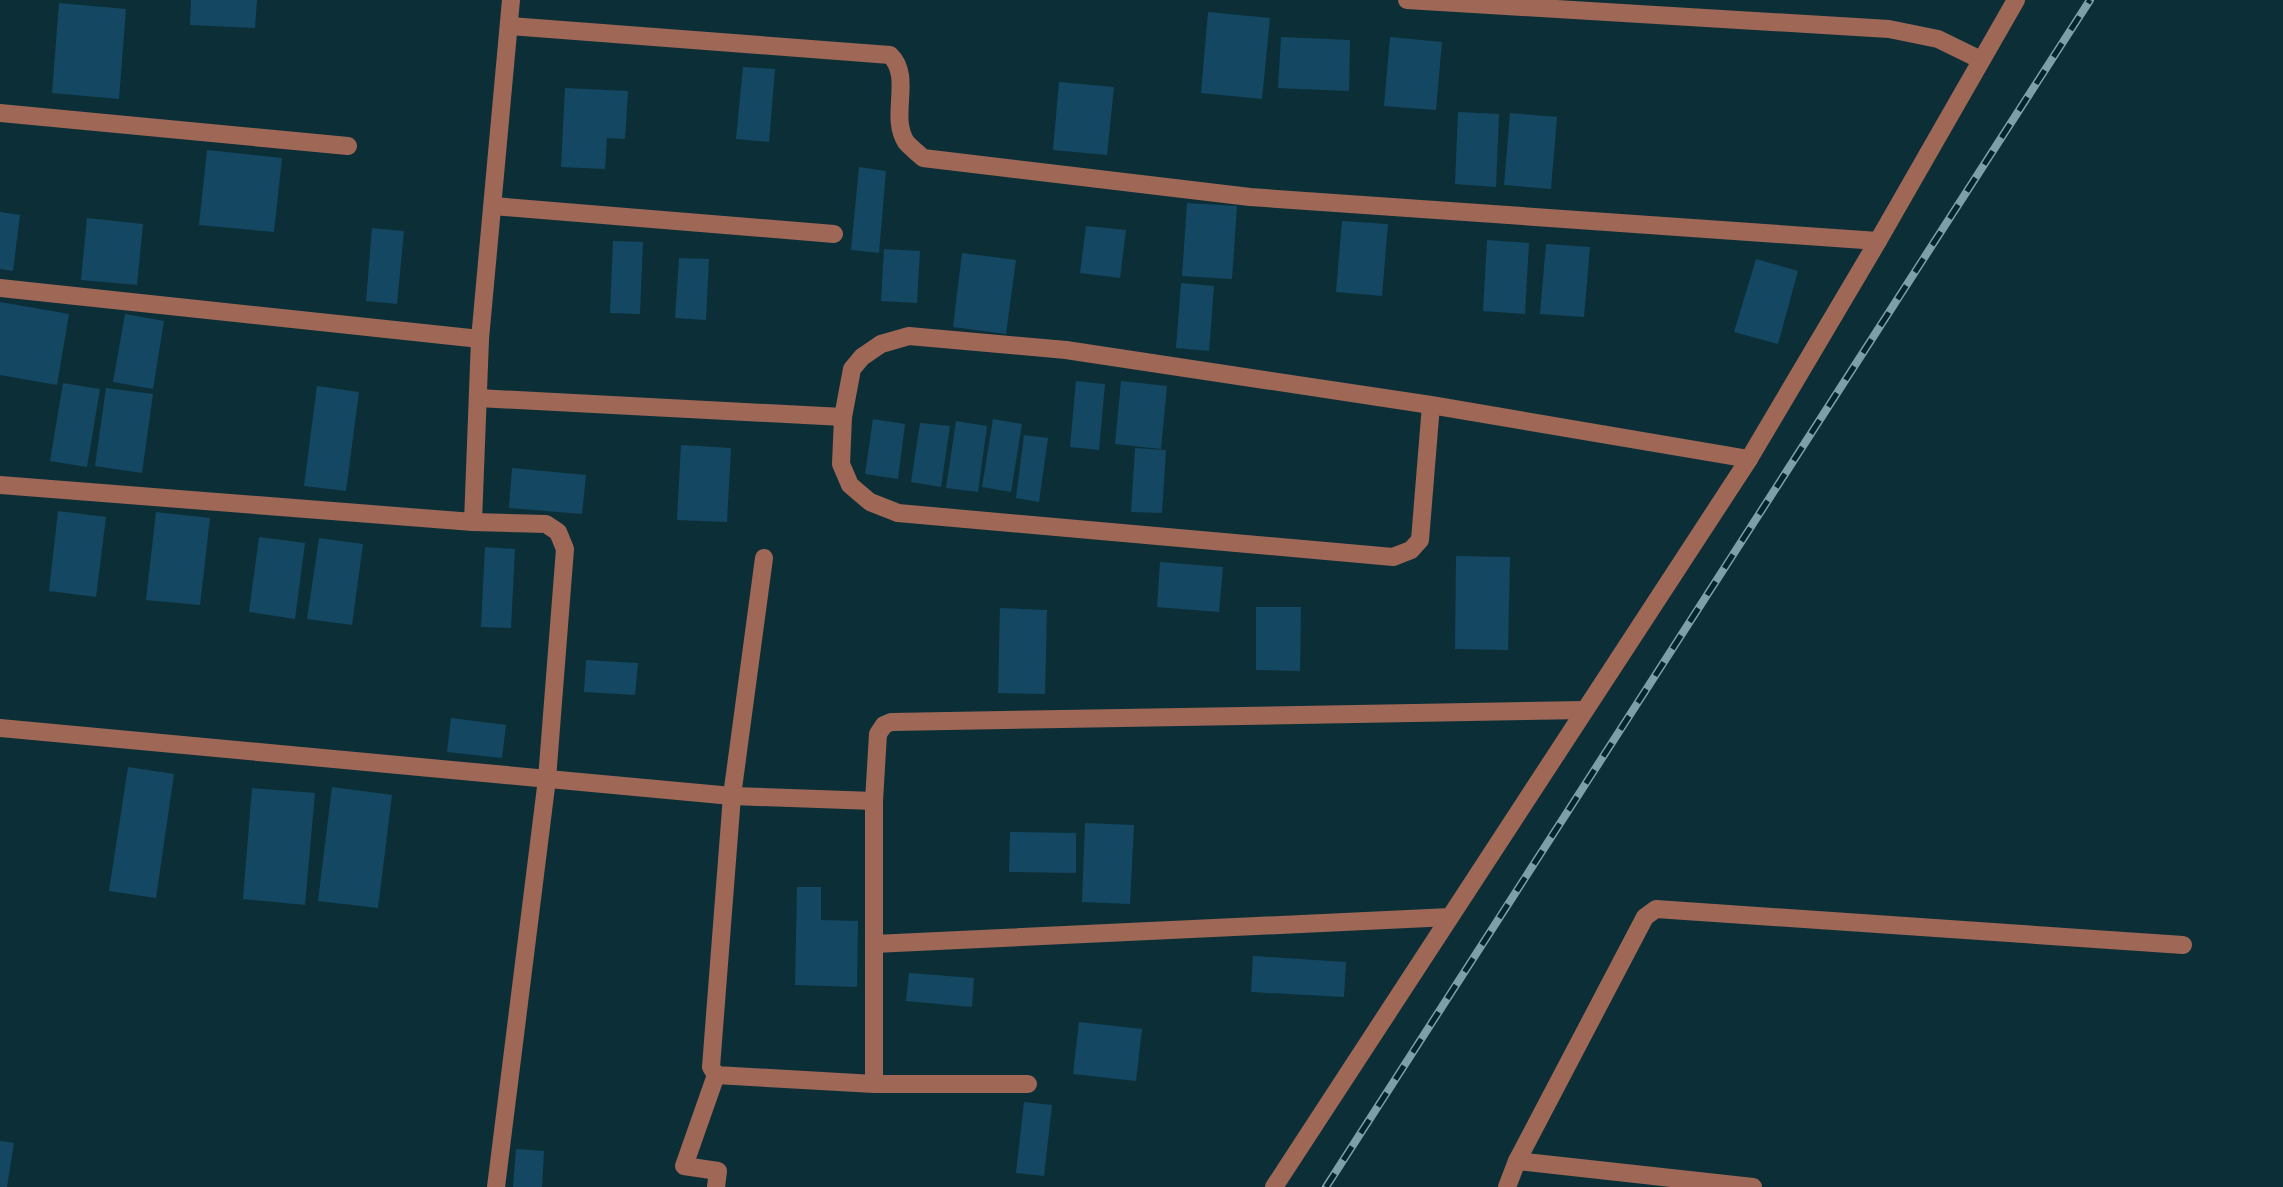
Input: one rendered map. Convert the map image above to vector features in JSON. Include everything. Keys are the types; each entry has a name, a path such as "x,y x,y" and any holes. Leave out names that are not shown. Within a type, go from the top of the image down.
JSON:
{"street":[{"path":"473,522 480,339 511,0"},
{"path":"1407,0 1889,29 1938,39 1981,60"},
{"path":"1274,1187 1749,459 2016,0"},
{"path":"510,26 890,55 897,62 900,71 899,121 906,141 923,158 1250,197 1878,241"},
{"path":"0,113 348,146"},
{"path":"493,206 834,234"},
{"path":"0,288 480,339"},
{"path":"1431,405 1420,540 1412,550 1394,557 898,513 870,502 850,485 841,464 844,417 852,369 862,356 881,344 909,336 1066,350 1431,405 1749,459"},
{"path":"478,398 844,417"},
{"path":"0,485 473,522 547,524 558,532 565,549 547,779 496,1187"},
{"path":"716,1075 711,1067 732,796 764,558"},
{"path":"874,1083 874,801 878,734 884,725 891,722 1585,710"},
{"path":"0,727 732,796 874,801"},
{"path":"1507,1187 1517,1161 1645,917 1656,909 2183,945"},
{"path":"874,944 1450,917"},
{"path":"716,1075 874,1083 1028,1084"},
{"path":"716,1075 684,1166 718,1171 716,1187"},
{"path":"1517,1161 1754,1187"}],"building":[{"path":"191,0 257,0 255,28 190,25"},
{"path":"59,3 126,9 119,99 52,93"},
{"path":"1208,12 1270,18 1262,99 1201,93"},
{"path":"1281,37 1350,40 1349,91 1278,88"},
{"path":"1390,37 1442,42 1436,110 1384,106"},
{"path":"743,67 775,69 769,142 736,139"},
{"path":"1059,82 1114,87 1107,155 1053,150"},
{"path":"565,88 628,91 625,139 607,138 605,169 561,167"},
{"path":"1458,112 1499,114 1496,187 1455,184"},
{"path":"1510,113 1557,117 1551,189 1504,185"},
{"path":"207,150 282,158 274,232 199,225"},
{"path":"859,167 886,171 879,253 851,250"},
{"path":"1187,203 1237,206 1232,279 1182,276"},
{"path":"0,212 20,215 13,271 0,269"},
{"path":"87,218 143,224 137,285 81,280"},
{"path":"1342,221 1388,224 1382,296 1336,292"},
{"path":"1086,226 1126,230 1120,278 1080,273"},
{"path":"372,228 404,231 397,304 366,301"},
{"path":"1487,240 1529,243 1525,314 1483,311"},
{"path":"613,241 643,242 640,314 610,313"},
{"path":"1546,244 1590,247 1584,317 1540,314"},
{"path":"884,249 920,251 917,303 881,301"},
{"path":"962,253 1016,260 1006,334 953,327"},
{"path":"679,258 709,259 706,320 675,318"},
{"path":"1756,259 1798,271 1778,344 1734,332"},
{"path":"1181,283 1214,286 1209,351 1176,348"},
{"path":"0,302 69,314 57,385 0,375"},
{"path":"125,314 164,321 153,389 113,382"},
{"path":"1076,381 1105,384 1099,450 1070,447"},
{"path":"1121,381 1167,386 1161,449 1115,444"},
{"path":"63,383 100,389 87,467 50,461"},
{"path":"317,386 359,392 346,491 304,486"},
{"path":"106,388 153,394 142,473 95,466"},
{"path":"873,419 905,424 898,479 865,474"},
{"path":"993,419 1022,424 1011,492 982,487"},
{"path":"956,421 987,426 978,492 946,488"},
{"path":"920,423 950,426 941,487 911,482"},
{"path":"1024,435 1048,438 1039,502 1016,498"},
{"path":"681,445 731,448 727,522 677,520"},
{"path":"1135,448 1166,450 1162,513 1131,512"},
{"path":"512,468 586,475 582,514 509,508"},
{"path":"58,511 106,517 96,597 49,591"},
{"path":"156,512 210,518 200,605 146,600"},
{"path":"259,537 305,543 295,619 249,612"},
{"path":"319,538 363,544 352,625 307,619"},
{"path":"485,547 515,549 511,628 481,627"},
{"path":"1456,556 1510,557 1508,650 1455,649"},
{"path":"1160,562 1223,567 1219,612 1157,607"},
{"path":"1256,607 1301,607 1300,671 1256,670"},
{"path":"1000,608 1047,610 1045,694 998,693"},
{"path":"586,660 638,663 635,695 584,692"},
{"path":"451,718 506,725 502,758 447,752"},
{"path":"128,767 174,774 156,898 109,891"},
{"path":"332,787 392,795 378,908 318,901"},
{"path":"252,788 315,793 305,905 243,899"},
{"path":"1085,823 1134,825 1130,904 1082,902"},
{"path":"1010,832 1076,833 1076,873 1009,872"},
{"path":"797,887 821,887 821,920 858,921 857,987 795,985"},
{"path":"1253,956 1346,962 1344,997 1251,992"},
{"path":"909,973 974,978 972,1007 906,1001"},
{"path":"1079,1022 1142,1029 1136,1081 1073,1074"},
{"path":"1024,1102 1052,1105 1044,1176 1016,1173"},
{"path":"0,1141 14,1143 7,1187 0,1187"},
{"path":"516,1149 544,1151 542,1187 513,1187"}],"railway":[{"path":"1326,1187 2090,0"}]}
